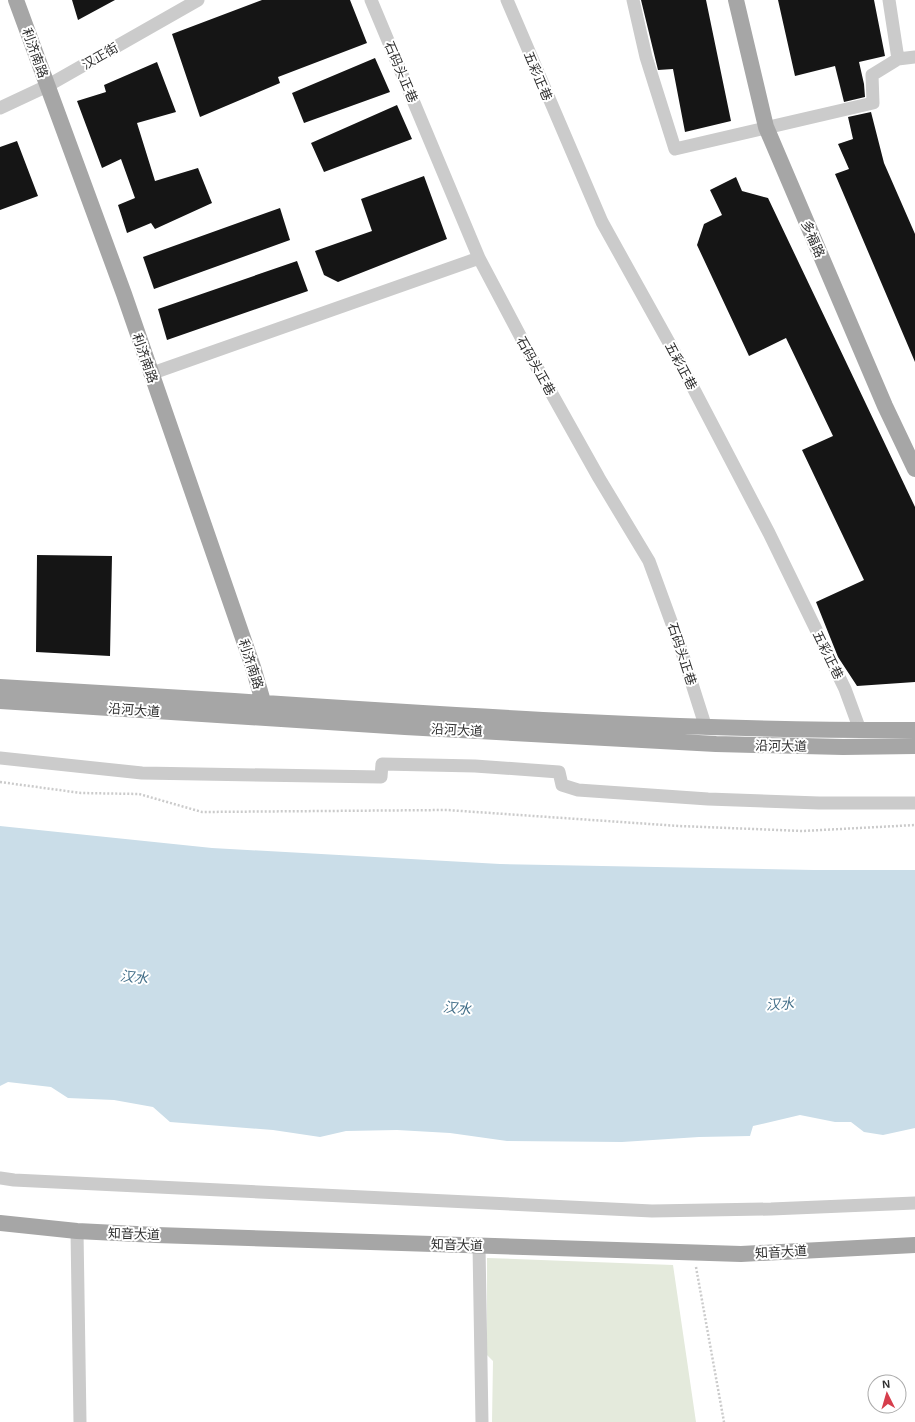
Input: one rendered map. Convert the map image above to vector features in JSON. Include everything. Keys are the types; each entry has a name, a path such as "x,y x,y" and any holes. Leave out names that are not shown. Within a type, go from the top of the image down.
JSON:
{"main road":[{"name":"利济南路","path":"16,0 121,287 253,667 265,711"},
{"name":"多福路","path":"736,0 766,127 885,406 915,468"},
{"name":"沿河大道","path":"0,687 526,734 716,744 843,747 915,746"},
{"name":"沿河大道","path":"0,701 508,719 706,728 915,730"},
{"name":"知音大道","path":"0,1223 77,1231 741,1254 915,1245"}],"street":[{"name":"汉正街","path":"0,108 47,86 198,0"},
{"name":"五彩正巷","path":"506,0 602,222 676,357 769,533 845,689 860,730"},
{"path":"633,0 646,57 675,149 873,103 872,75 898,59 915,57"},
{"path":"889,0 898,59"},
{"name":"石码头正巷","path":"377,2 479,258 541,376 599,478 649,561 679,643 706,728"},
{"path":"150,374 479,258"},
{"path":"0,758 142,773 381,777 382,764 475,766 559,772 562,785 578,790 708,799 819,803 915,802"},
{"path":"0,1178 30,1181 275,1194 652,1211 771,1210 915,1203"},
{"path":"77,1231 80,1422"},
{"path":"479,1246 482,1422"}],"path":[{"path":"0,782 81,793 139,794 202,812 447,810 679,826 803,830 915,825"},
{"path":"693,1252 724,1422"}],"shaded area":[{"path":"487,1258 673,1265 696,1422 492,1422 493,1361 487,1355"}],"water":[{"name":"汉水","path":"0,826 212,848 500,864 814,870 915,870 915,1128 883,1135 864,1132 851,1122 835,1122 800,1115 753,1126 750,1136 699,1137 622,1142 507,1141 450,1133 397,1130 346,1131 320,1137 273,1130 170,1122 153,1107 114,1100 68,1098 51,1087 8,1082 0,1086"}],"building":[{"path":"72,0 115,0 78,20"},
{"path":"262,0 350,0 367,43 278,77 280,83 200,117 172,34"},
{"path":"641,0 706,0 731,121 685,132 673,69 658,70"},
{"path":"778,0 874,0 885,56 859,62 864,84 865,97 844,102 835,66 795,76"},
{"path":"375,58 390,92 304,123 292,93"},
{"path":"157,62 176,112 137,123 155,181 198,168 212,203 155,229 151,223 127,233 118,205 135,198 121,159 102,168 77,101 106,92 104,85"},
{"path":"397,105 412,139 324,172 311,143"},
{"path":"871,112 884,163 915,234 915,362 835,174 849,169 838,144 853,139 848,117"},
{"path":"17,141 38,196 0,210 0,147"},
{"path":"424,176 447,239 338,282 324,275 315,251 372,231 361,199"},
{"path":"736,177 742,191 768,198 915,507 915,682 857,686 838,657 816,602 864,580 802,450 833,436 786,338 749,356 697,245 704,224 722,215 710,190"},
{"path":"280,208 290,240 154,289 143,257"},
{"path":"297,261 308,291 167,340 158,309"},
{"path":"37,555 112,556 110,656 36,652"}]}
